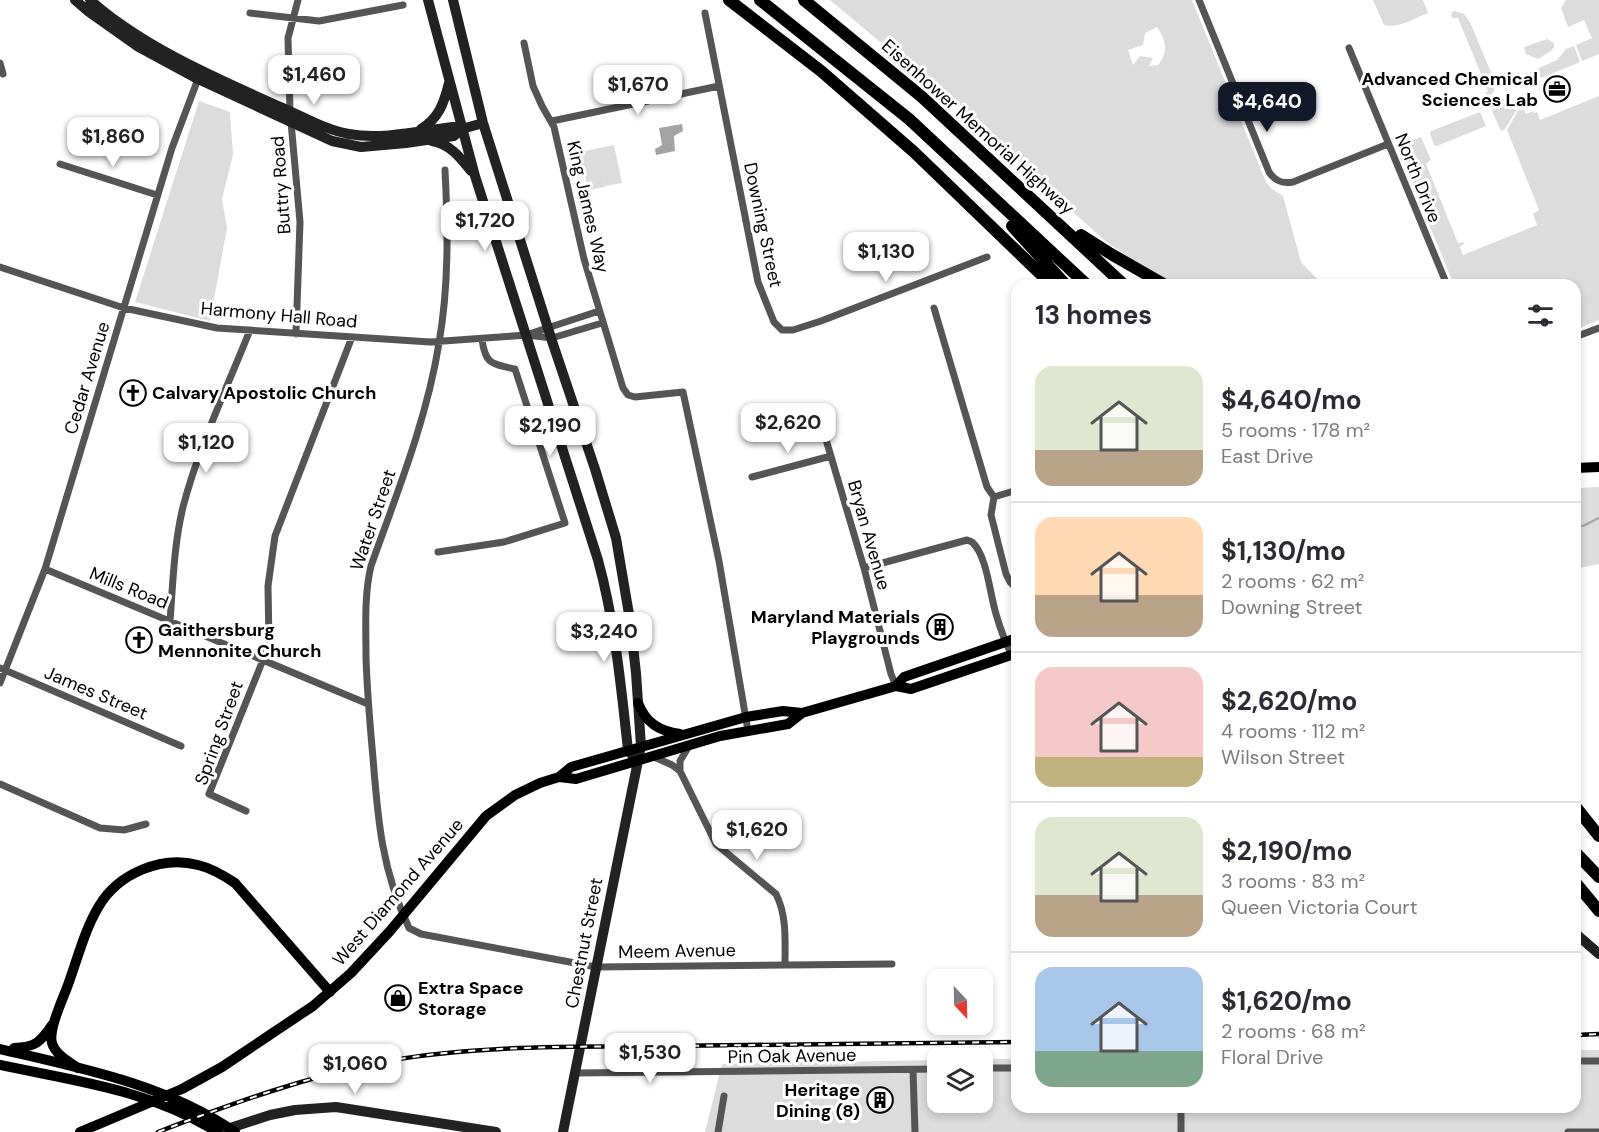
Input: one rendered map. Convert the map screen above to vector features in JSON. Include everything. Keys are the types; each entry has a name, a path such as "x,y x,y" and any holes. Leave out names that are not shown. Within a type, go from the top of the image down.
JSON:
{"highway":[{"path":"729,0 821,71 914,152 1046,279"},
{"path":"760,0 909,119 1080,279"},
{"name":"Eisenhower Memorial Highway","path":"804,0 922,97 1118,279"},
{"path":"961,169 1061,279"},
{"path":"1050,214 1110,254 1154,279"},
{"path":"1581,814 1599,836"},
{"path":"1581,858 1599,877"},
{"path":"1581,889 1599,911"}],"main road":[{"path":"75,0 137,46 198,79 291,116 336,131 361,136 453,127 462,129"},
{"path":"90,0 164,50 291,116 332,141 347,145 376,146 454,136 462,129 483,123"},
{"path":"428,0 475,176 606,591 615,642 628,750 638,761"},
{"name":"Chestnut Street","path":"453,0 483,123 616,538 630,620 641,746 563,1132"},
{"path":"418,131 432,121 442,108 449,83"},
{"path":"426,140 440,142 456,152 475,176"},
{"path":"1581,468 1599,467"},
{"name":"West Diamond Avenue","path":"896,686 904,678 1011,640"},
{"name":"West Diamond Avenue","path":"80,1132 182,1089 222,1067 330,992 403,916 486,816 522,791 559,777 571,767 684,734 746,717 783,711 802,713 896,686 911,689 1011,655"},
{"path":"638,703 642,712 655,727 670,733 684,734"},
{"name":"West Diamond Avenue","path":"559,777 576,779 748,731 789,724 802,713"},
{"path":"78,1068 58,1053 52,1045 51,1036 55,1021 100,904 114,887 147,867 166,863 198,864 220,873 235,883 330,992"},
{"path":"1581,938 1599,954"},
{"path":"1,1049 34,1046 55,1021"},
{"path":"1,1049 163,1092 195,1107 235,1132"},
{"path":"0,1065 111,1088 154,1101 189,1116 217,1132 270,1115 295,1110 336,1107 496,1132"}],"street":[{"name":"Buttry Road","path":"296,334 300,222 291,116 288,38 298,0"},
{"path":"1199,0 1269,172 1274,178 1280,182 1293,182 1388,144"},
{"path":"250,13 319,21 403,5"},
{"name":"Downing Street","path":"705,13 758,282 774,322 782,330 787,331 821,321 987,257"},
{"name":"King James Way","path":"524,43 536,92 552,121 598,311 623,388 628,395 635,397 683,392 720,561 748,731"},
{"name":"North Drive","path":"1349,48 1444,279"},
{"path":"0,63 3,74"},
{"name":"Cedar Avenue","path":"0,683 3,669 45,569 182,118 198,79"},
{"path":"552,121 719,86"},
{"path":"60,164 158,195"},
{"name":"Water Street","path":"403,916 392,885 378,829 368,705 366,604 368,581 417,432 440,342 447,277 445,170"},
{"name":"Harmony Hall Road","path":"0,267 124,308 217,328 440,342 527,335"},
{"path":"934,308 987,487 994,497 991,515 1008,578 1011,582"},
{"path":"527,335 598,311"},
{"path":"527,335 552,338 602,323"},
{"path":"1581,336 1599,328"},
{"path":"170,621 175,549 183,507 198,461 250,330"},
{"name":"Spring Street","path":"246,811 209,794 269,645 268,586 275,536 352,337"},
{"path":"438,552 504,542 565,523 514,369 487,360 482,339"},
{"name":"Bryan Avenue","path":"822,426 896,686"},
{"path":"752,477 831,456"},
{"path":"994,497 1011,492"},
{"path":"864,568 968,540 976,545 981,554 996,615 1005,643 1011,650"},
{"name":"Mills Road","path":"45,569 368,705"},
{"name":"James Street","path":"3,669 181,746"},
{"path":"690,746 680,761 680,771 716,844 777,894 785,927 784,964"},
{"path":"654,757 680,771"},
{"path":"0,784 100,828 124,830 146,824"},
{"name":"Meem Avenue","path":"403,916 409,928 421,934 596,967 892,964"},
{"path":"1581,1061 1599,1061"},
{"path":"993,1068 1011,1068"},
{"name":"Pin Oak Avenue","path":"574,1072 927,1069"},
{"path":"914,1070 915,1132"},
{"path":"718,1132 724,1096"},
{"path":"1181,1113 1181,1132"},
{"path":"1568,1132 1599,1132"}],"shaded area":[{"path":"830,0 1192,0 1266,182 1283,196 1301,262 1317,279 1165,279 1138,264 1104,240 962,111","holes":["1157,27 1164,41 1165,51 1158,65 1149,66 1153,58 1140,56 1133,65 1128,50 1143,45 1145,33"]},
{"path":"1373,0 1423,0 1428,13 1401,24 1384,25"},
{"path":"1566,0 1599,0 1599,54 1582,61 1576,45 1592,38 1584,20 1568,27 1561,8"},
{"path":"1455,11 1464,14 1470,22 1495,82 1494,91 1488,99 1483,96 1488,91 1458,18 1451,16"},
{"path":"1547,39 1554,43 1551,51 1538,59 1526,54 1524,47"},
{"path":"1574,46 1580,62 1541,78 1538,72 1530,75 1530,72 1557,60 1566,49"},
{"path":"1506,87 1516,111 1505,129 1501,131 1492,111 1503,100"},
{"path":"1599,96 1599,320 1581,328 1581,279 1452,279 1403,161 1406,147 1403,144 1421,137 1431,160 1426,164 1458,243 1465,243 1460,247 1463,255 1537,225 1533,214 1539,210 1507,130 1518,111 1524,109 1526,114 1537,112 1540,120"},
{"path":"199,101 230,112 233,155 222,199 227,228 210,321 135,302"},
{"path":"1480,112 1486,126 1437,146 1434,145 1431,131"},
{"path":"682,124 683,131 674,136 675,151 656,155 655,149 662,145 659,128"},
{"path":"614,145 622,183 605,186 602,173 605,187 588,190 580,152"},
{"path":"1599,487 1599,564 1581,568 1581,488"},
{"path":"1581,1050 1599,1050 1599,1132 705,1132 722,1064 927,1060 927,1113 993,1113 993,1059 1011,1059 1011,1113 1581,1113"}],"waterway":[{"path":"1581,526 1599,518"}],"railway":[{"path":"1581,1035 1599,1034"},
{"path":"158,1132 243,1101 328,1074 387,1061 456,1052 559,1047 1011,1042"}],"place":[{"name":"Advanced Chemical Sciences Lab","path":"1557,89"},
{"name":"Calvary Apostolic Church","path":"133,393"},
{"name":"Maryland Materials Playgrounds","path":"940,627"},
{"name":"Gaithersburg Mennonite Church","path":"139,640"},
{"name":"Extra Space Storage","path":"398,998"},
{"name":"Heritage Dining (8)","path":"880,1100"}]}
